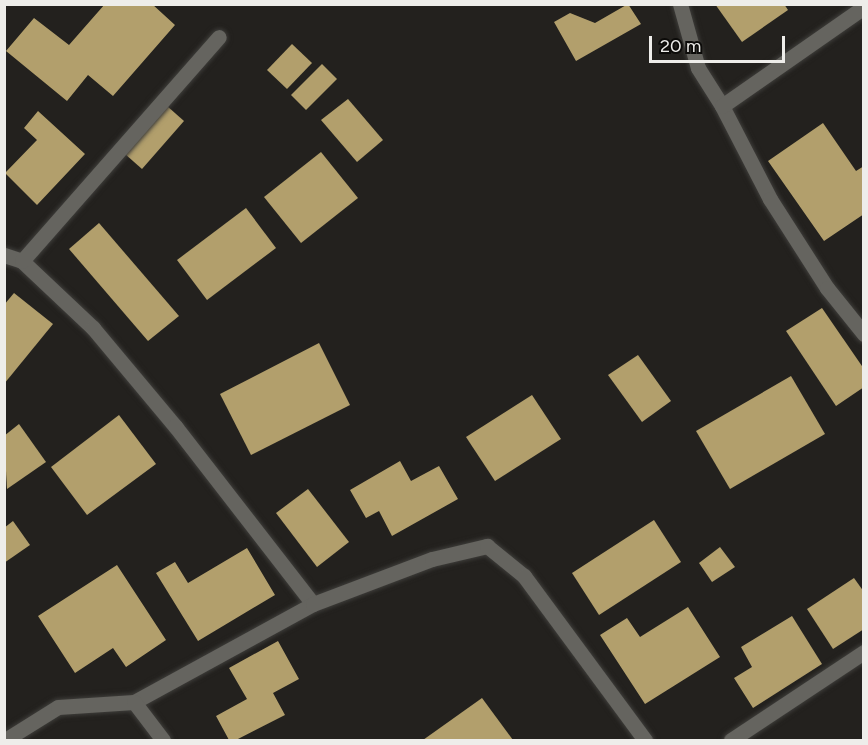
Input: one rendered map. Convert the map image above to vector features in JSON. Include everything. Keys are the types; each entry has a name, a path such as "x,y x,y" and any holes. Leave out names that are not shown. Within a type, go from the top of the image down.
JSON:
{"street":[{"path":"680,4 698,68 722,105 770,199 827,288 864,334"},
{"path":"722,105 864,7"},
{"path":"21,261 219,37"},
{"path":"4,255 21,261 93,328 175,426 313,604"},
{"path":"5,741 58,707 134,702 313,604 432,559 487,546 524,576 645,741"},
{"path":"731,741 864,652"},
{"path":"134,702 163,741"}],"building":[{"path":"105,4 152,4 175,25 113,96 88,75 67,101 6,51 34,18 69,45"},
{"path":"628,4 641,24 576,61 554,22 570,13 595,23"},
{"path":"715,4 784,4 788,10 742,42"},
{"path":"292,44 312,63 287,89 267,70"},
{"path":"322,64 337,79 306,110 291,95"},
{"path":"348,99 383,140 357,162 321,120"},
{"path":"167,106 184,121 142,169 125,154"},
{"path":"38,111 85,154 37,205 5,173 37,140 24,128"},
{"path":"823,123 856,171 864,166 864,214 824,241 768,161"},
{"path":"321,152 358,198 301,243 264,197"},
{"path":"246,208 276,248 207,300 177,260"},
{"path":"99,223 179,316 148,341 69,249"},
{"path":"14,293 53,324 4,384 4,305"},
{"path":"822,308 864,369 864,387 836,406 786,331"},
{"path":"319,343 350,405 251,455 220,394"},
{"path":"638,355 671,401 642,422 608,375"},
{"path":"791,376 825,434 730,489 696,431"},
{"path":"532,395 561,439 495,481 466,437"},
{"path":"119,415 156,464 87,515 51,467"},
{"path":"19,424 46,462 7,489 4,436"},
{"path":"400,461 411,481 439,466 458,499 392,536 379,511 366,518 350,490"},
{"path":"308,489 349,542 317,567 276,513"},
{"path":"654,520 681,562 599,615 572,573"},
{"path":"13,521 30,545 4,563 4,528"},
{"path":"720,547 735,567 712,582 699,563"},
{"path":"247,548 275,595 198,641 156,573 175,562 188,583"},
{"path":"117,565 166,640 126,667 113,648 75,673 38,616"},
{"path":"854,578 864,592 864,629 833,649 807,609"},
{"path":"688,607 720,657 645,704 600,635 627,618 640,637"},
{"path":"792,616 822,664 753,708 734,678 752,667 741,647"},
{"path":"278,641 299,679 273,693 285,715 236,740 229,740 216,716 247,699 229,668"},
{"path":"482,698 513,740 423,740"}]}
